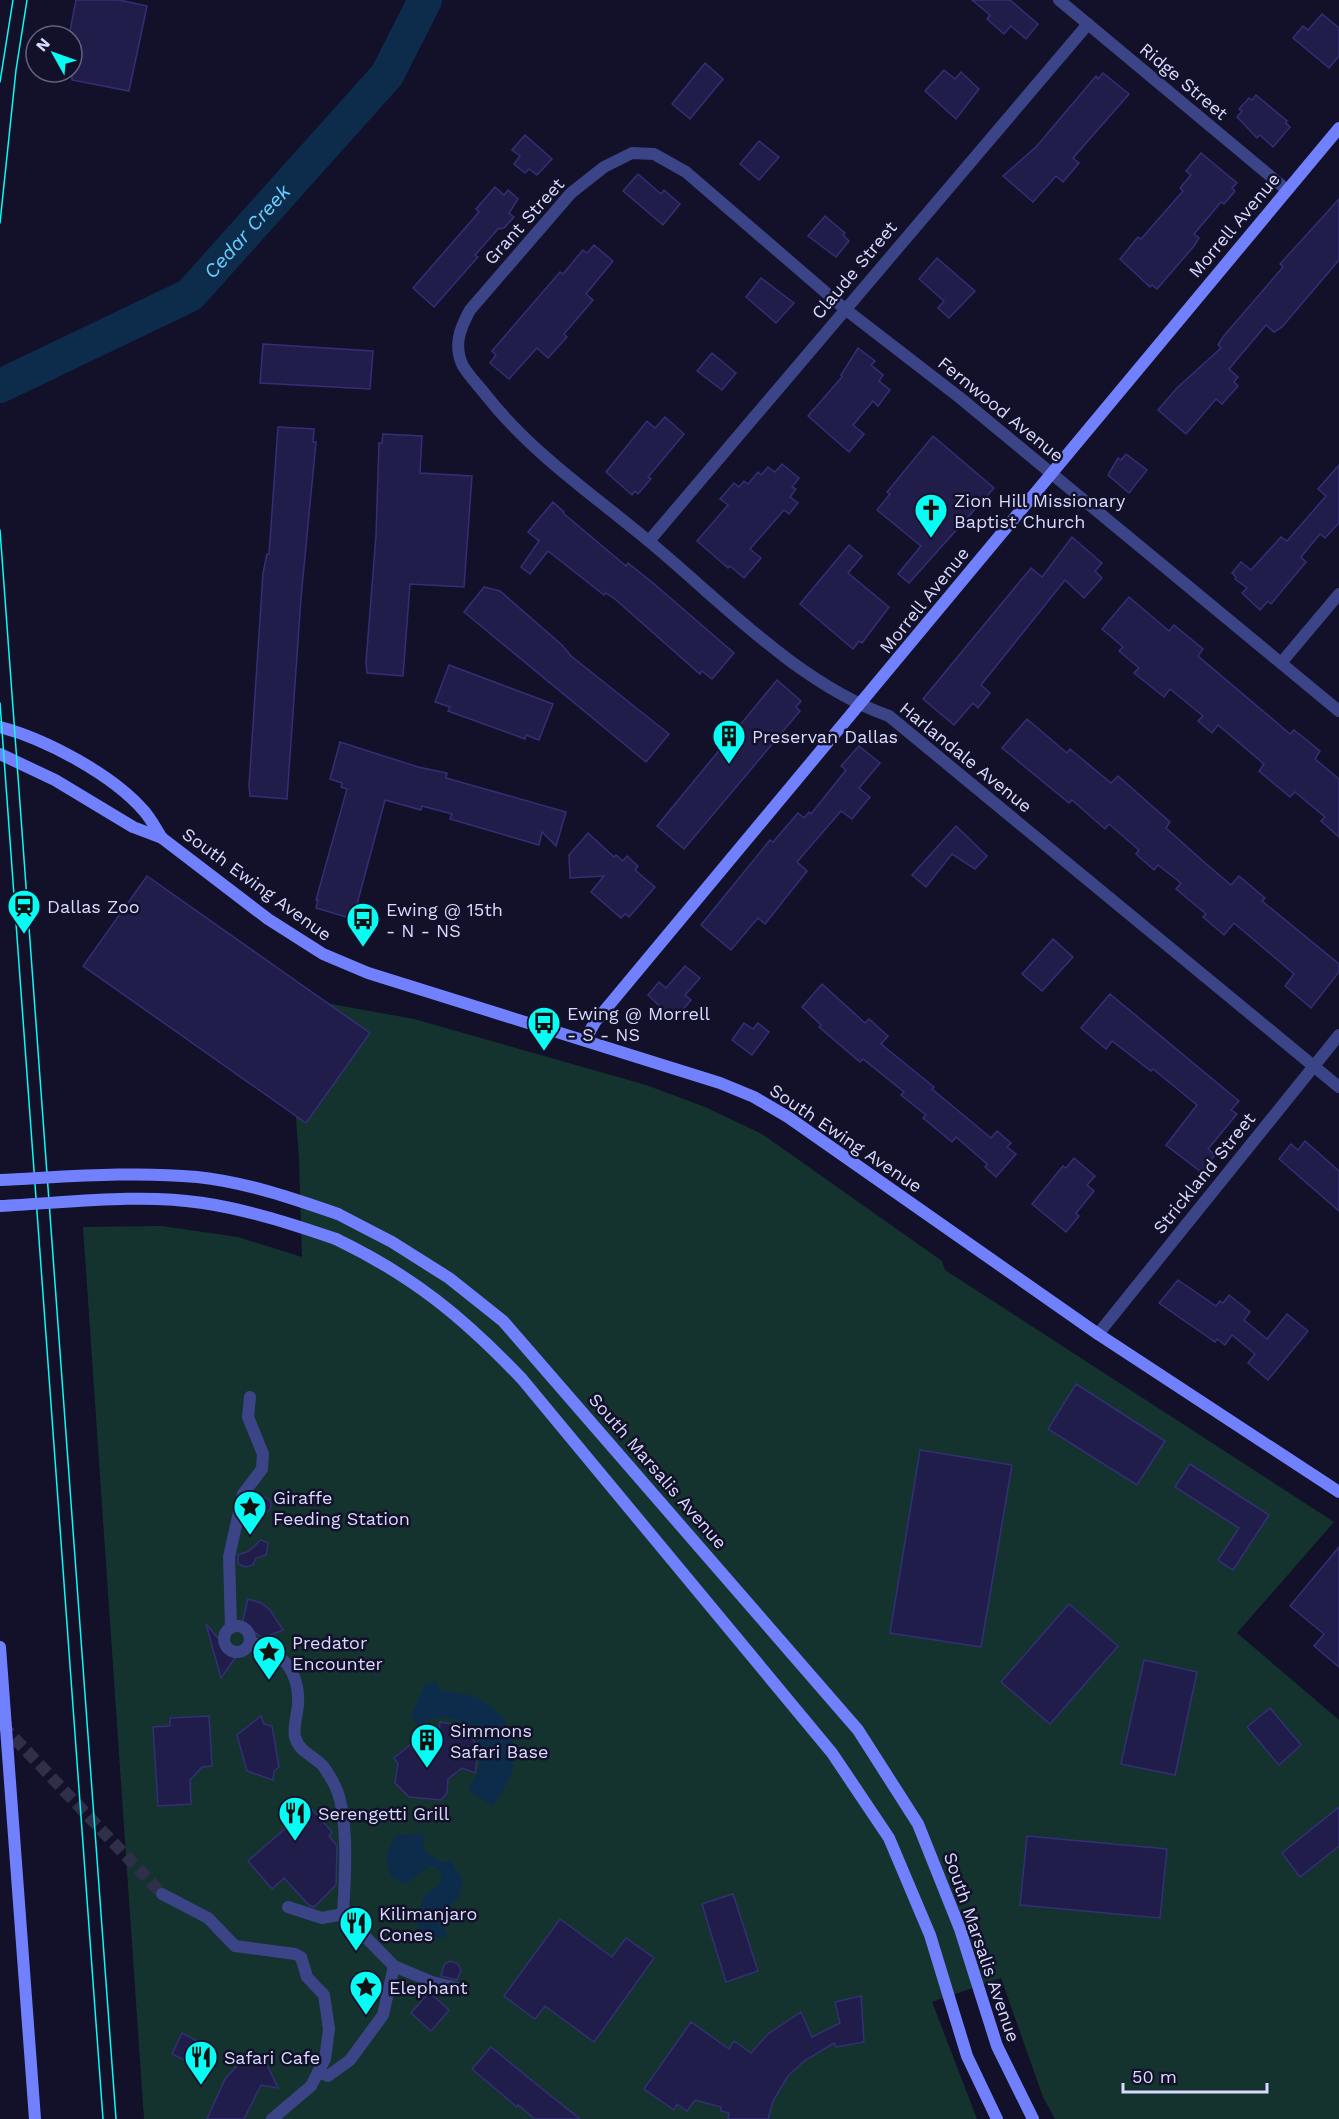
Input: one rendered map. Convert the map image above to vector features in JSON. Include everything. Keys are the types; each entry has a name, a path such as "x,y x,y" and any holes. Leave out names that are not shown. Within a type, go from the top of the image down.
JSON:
{"street":[{"name":"Ridge Street","path":"1059,0 1287,190"},
{"name":"Claude Street","path":"649,541 1088,24"},
{"name":"Morrell Avenue","path":"585,1040 596,1022 861,706 1051,473 1339,128"},
{"name":"Fernwood Avenue","path":"632,153 654,154 686,172 845,309 958,397 1339,711"},
{"name":"Grant Street","path":"459,331 470,310 571,193 604,167 632,153"},
{"name":"Harlandale Avenue","path":"459,331 458,344 462,365 498,411 560,473 649,541 759,635 839,695 889,716 1339,1087"},
{"path":"1281,663 1339,594"},
{"name":"South Ewing Avenue","path":"0,727 38,740 114,784 144,811 162,838"},
{"name":"South Ewing Avenue","path":"0,754 55,780 133,827 162,838 268,918 323,954 368,974 720,1083 754,1097 788,1117 1098,1334 1339,1491"},
{"name":"Strickland Street","path":"1098,1334 1339,1035"},
{"name":"South Marsalis Avenue","path":"0,1180 128,1175 197,1177 266,1190 338,1214 392,1242 449,1278 503,1321 858,1730 918,1824 960,1929 997,2046 1033,2119"},
{"path":"0,1206 131,1200 201,1202 268,1216 336,1239 374,1258 424,1290 477,1331 522,1379 832,1753 889,1838 930,1935 967,2056 997,2119"},
{"path":"231,1628 243,1627 250,1634 251,1642 243,1652 230,1651 224,1639 231,1628 229,1557 243,1494 262,1469 263,1454 248,1417 250,1397"},
{"path":"251,1642 267,1647 281,1656 292,1670 297,1686 296,1739 305,1752 324,1767 339,1795 342,1805 345,1877 343,1914 394,1966 432,1982 458,1988"},
{"path":"0,1647 35,2119"},
{"path":"162,1894 208,1918 235,1946 295,1954 301,1957 307,1977 324,1995 327,2009 325,2059 311,2086 272,2119"},
{"path":"288,1907 322,1918 343,1914"},
{"path":"318,2073 328,2076 350,2060 383,2015 394,1966"}],"green space":[{"path":"287,996 414,1019 646,1085 705,1107 762,1134 942,1261 945,1270 1334,1522 1237,1633 1339,1720 1339,2119 1055,2119 1043,2097 1001,1978 932,2002 977,2119 144,2119 83,1227 161,1226 238,1237 302,1257 299,1159"}],"water":[{"path":"426,1683 437,1683 440,1691 456,1692 484,1702 504,1720 511,1733 514,1748 513,1765 508,1781 493,1806 472,1794 468,1787 478,1773 481,1758 472,1731 461,1722 448,1718 433,1718 418,1726 411,1716"},
{"path":"423,1833 424,1850 439,1861 452,1862 463,1882 459,1897 439,1916 448,1936 427,1940 421,1934 415,1919 425,1895 442,1882 440,1871 431,1865 406,1884 392,1877 387,1861 388,1851 395,1836"}],"building":[{"path":"76,0 119,0 147,6 129,91 84,82 84,24 71,24"},
{"path":"972,0 1010,0 1038,24 1026,39 1011,26 1004,34 987,19 990,15"},
{"path":"1322,14 1339,28 1339,56 1329,68 1293,38 1303,26 1308,30"},
{"path":"705,63 723,79 690,119 672,104"},
{"path":"944,70 955,79 961,72 979,89 956,119 925,91"},
{"path":"1103,73 1129,94 1073,158 1079,163 1063,182 1056,176 1033,202 1003,176 1036,147 1096,76 1098,79"},
{"path":"1256,95 1287,121 1290,127 1273,147 1260,135 1257,138 1237,117 1242,111 1239,109 1249,98 1252,100"},
{"path":"525,135 552,159 537,175 529,169 525,173 514,164 520,156 512,150"},
{"path":"759,141 779,157 759,180 740,164"},
{"path":"1201,153 1237,183 1232,188 1235,191 1224,204 1221,202 1194,234 1199,238 1194,246 1157,289 1152,285 1150,287 1120,259 1138,237 1141,239 1183,191 1180,188 1191,175 1186,171"},
{"path":"638,174 661,194 664,190 680,204 663,225 623,191"},
{"path":"495,187 504,195 508,190 518,199 509,213 514,217 504,228 498,229 475,255 478,257 434,307 413,288 479,212 476,209"},
{"path":"1339,199 1339,260 1282,327 1274,332 1266,325 1229,369 1238,377 1234,382 1238,386 1222,404 1216,399 1186,434 1158,410 1177,388 1221,348 1218,345 1223,337 1283,267 1280,264"},
{"path":"825,216 845,233 843,235 849,241 836,257 808,236"},
{"path":"594,245 613,261 586,294 593,300 564,334 567,337 548,358 537,348 509,379 490,363 496,355 492,351 560,272 563,274 583,250 587,253"},
{"path":"937,258 975,291 949,318 938,308 944,301 919,279"},
{"path":"761,278 794,303 776,323 746,297"},
{"path":"263,344 373,351 370,389 260,383"},
{"path":"858,348 875,361 871,365 883,375 879,381 890,390 878,406 873,401 853,425 864,434 849,452 808,416 842,377 841,375"},
{"path":"712,353 736,373 722,390 697,371"},
{"path":"665,417 684,434 648,477 651,479 638,494 635,491 632,495 606,472 647,421 655,428"},
{"path":"278,427 314,429 313,442 316,442 301,598 287,799 250,796 249,786 263,573 267,554 269,554"},
{"path":"383,434 422,436 420,473 472,476 464,587 410,584 403,676 367,673 366,662 376,535 379,443 382,443"},
{"name":"Zion Hill Missionary Baptist Church","path":"933,436 994,488 909,583 898,574 921,546 877,510 890,494 887,492"},
{"path":"1126,454 1147,470 1129,493 1108,475 1118,458 1121,460"},
{"path":"782,464 799,478 792,487 796,489 790,497 798,503 789,514 784,510 750,549 761,558 744,578 730,566 728,568 697,541 728,505 720,499 734,483 739,487 744,481 748,484 758,472 761,475 768,467 775,472"},
{"path":"1339,465 1339,523 1325,538 1320,534 1301,557 1306,562 1271,604 1268,601 1260,610 1242,593 1247,588 1235,579 1232,573 1241,562 1251,570 1281,537 1287,541 1326,496 1318,489"},
{"path":"553,502 626,566 628,563 653,583 734,653 712,679 702,671 700,674 616,600 606,593 604,595 548,551 530,574 521,567 539,541 528,532"},
{"path":"1072,537 1102,563 1095,571 1102,578 1084,598 1065,580 981,685 990,693 978,708 973,703 954,725 923,699 1031,568 1042,577"},
{"path":"849,545 862,556 848,573 889,607 862,643 859,641 853,649 800,604"},
{"path":"484,587 500,591 562,645 571,656 669,734 646,762 464,612"},
{"path":"1129,597 1169,631 1174,625 1203,649 1198,656 1290,734 1294,730 1320,751 1315,759 1339,779 1339,837 1321,821 1325,817 1295,792 1290,797 1259,771 1264,764 1218,725 1212,733 1198,721 1203,716 1170,689 1164,697 1134,673 1139,668 1119,651 1123,647 1102,629"},
{"path":"449,665 553,704 539,740 526,735 525,739 448,711 450,707 435,702"},
{"name":"Preservan Dallas","path":"777,680 801,701 796,707 800,711 684,849 657,826"},
{"path":"1027,719 1067,753 1070,749 1111,783 1118,776 1170,822 1166,828 1231,885 1239,876 1265,898 1262,901 1339,964 1339,972 1311,1008 1285,986 1294,974 1234,923 1224,935 1203,917 1206,914 1176,889 1181,883 1158,865 1154,870 1136,854 1139,850 1109,824 1105,829 1072,800 1069,803 1002,748"},
{"path":"340,742 418,767 447,773 446,778 566,812 556,846 542,832 539,845 450,819 452,814 422,806 421,810 385,800 353,919 316,908 318,900 316,900 347,789 341,787 342,783 330,779"},
{"path":"859,746 880,763 859,788 870,797 852,819 841,811 797,862 807,871 765,924 758,918 731,950 701,925 770,840 773,842 798,813 804,818 809,812 811,814 846,770 841,766"},
{"path":"956,826 987,856 975,869 952,854 926,887 912,875"},
{"path":"588,833 614,857 616,855 623,861 627,856 638,866 635,870 655,887 629,917 625,914 621,918 591,892 604,876 570,878 569,855"},
{"path":"147,876 370,1033 306,1123 83,966"},
{"path":"1053,939 1073,957 1042,991 1022,974"},
{"path":"685,966 700,978 685,995 691,1000 674,1020 648,995 659,982 666,988"},
{"path":"822,984 865,1023 869,1019 888,1036 881,1044 934,1087 932,1089 991,1138 997,1131 1011,1143 1007,1147 1016,1154 996,1177 985,1167 987,1164 956,1137 952,1142 923,1118 926,1115 901,1095 904,1092 863,1059 860,1062 819,1027 821,1025 802,1007"},
{"path":"1110,994 1239,1101 1231,1110 1237,1114 1208,1149 1215,1155 1201,1172 1166,1145 1197,1105 1153,1069 1151,1071 1112,1041 1106,1049 1081,1028"},
{"path":"744,1023 753,1029 758,1023 769,1032 752,1055 732,1040"},
{"path":"1305,1141 1339,1171 1339,1211 1279,1159 1291,1144 1298,1150"},
{"path":"1074,1158 1095,1176 1087,1185 1094,1191 1076,1213 1079,1216 1066,1232 1032,1204 1063,1166 1066,1168"},
{"path":"1178,1280 1216,1306 1220,1301 1223,1303 1229,1295 1250,1312 1244,1320 1267,1339 1287,1314 1308,1331 1268,1380 1248,1363 1255,1354 1232,1335 1225,1345 1217,1339 1215,1342 1159,1303"},
{"path":"1076,1384 1165,1441 1137,1485 1048,1429"},
{"path":"920,1450 1012,1465 981,1647 890,1633"},
{"path":"1190,1464 1269,1515 1233,1570 1218,1560 1239,1528 1175,1487"},
{"path":"263,1497 269,1499 271,1505 269,1511 263,1513 257,1511 255,1505 257,1499"},
{"path":"261,1540 268,1543 266,1555 256,1558 253,1565 246,1567 238,1564 238,1555 249,1551"},
{"path":"1339,1547 1339,1667 1314,1646 1324,1634 1290,1606"},
{"path":"248,1599 261,1603 270,1610 283,1630 263,1638 242,1624"},
{"path":"1069,1604 1118,1646 1050,1724 1001,1682"},
{"path":"206,1624 235,1658 221,1678"},
{"path":"1144,1660 1197,1672 1175,1775 1121,1764"},
{"path":"1270,1708 1301,1745 1279,1765 1247,1727"},
{"path":"209,1716 212,1766 202,1767 190,1780 191,1804 158,1806 153,1727 170,1726 170,1718"},
{"path":"261,1716 264,1724 272,1726 279,1767 274,1771 273,1780 247,1771 237,1735"},
{"name":"Simmons Safari Base","path":"440,1722 464,1729 474,1741 478,1752 475,1773 462,1768 448,1779 447,1793 441,1800 409,1797 395,1783 398,1764 394,1758 415,1741 438,1745"},
{"name":"Serengetti Grill","path":"310,1807 332,1832 329,1836 337,1846 336,1885 314,1907 309,1905 284,1878 272,1889 248,1861"},
{"path":"1339,1807 1339,1846 1300,1877 1282,1853"},
{"path":"1027,1836 1167,1849 1160,1918 1020,1905"},
{"path":"733,1894 758,1971 726,1982 702,1904"},
{"path":"560,1919 612,1957 626,1938 654,1958 594,2042 545,2006 535,2019 504,1996"},
{"path":"450,1961 458,1964 461,1970 457,1980 441,1976 444,1965"},
{"path":"429,1992 449,2010 431,2031 411,2013"},
{"path":"861,1996 864,2042 836,2047 834,2043 804,2061 788,2076 773,2101 768,2119 728,2119 729,2113 721,2111 721,2107 695,2100 687,2111 677,2104 674,2110 644,2089 691,2022 729,2049 734,2041 751,2053 768,2034 801,2012 812,2037 840,2023 835,2002"},
{"path":"182,2033 199,2042 189,2062 172,2054"},
{"path":"491,2047 580,2119 535,2119 518,2105 517,2107 472,2069"},
{"path":"263,2056 278,2088 261,2085 244,2119 207,2119 225,2079 245,2057"}],"waterway":[{"name":"Cedar Creek","path":"0,386 190,295 387,75 425,0"}],"tunnel":[{"path":"2,1725 162,1894"}],"tram line":[{"path":"0,82 13,0"},
{"path":"0,223 16,70 27,0"},
{"path":"0,530 116,2119"},
{"path":"0,703 103,2119"}],"place":[{"name":"Zion Hill Missionary Baptist Church","path":"931,539"},
{"name":"Preservan Dallas","path":"729,765"},
{"name":"Dallas Zoo","path":"24,935"},
{"name":"Ewing @ 15th - N - NS","path":"363,948"},
{"name":"Ewing @ Morrell - S - NS","path":"544,1052"},
{"name":"Giraffe Feeding Station","path":"250,1536"},
{"name":"Predator Encounter","path":"269,1681"},
{"name":"Simmons Safari Base","path":"427,1769"},
{"name":"Serengetti Grill","path":"295,1842"},
{"name":"Kilimanjaro Cones","path":"356,1952"},
{"name":"Elephant","path":"366,2016"},
{"name":"Safari Cafe","path":"201,2086"}]}
